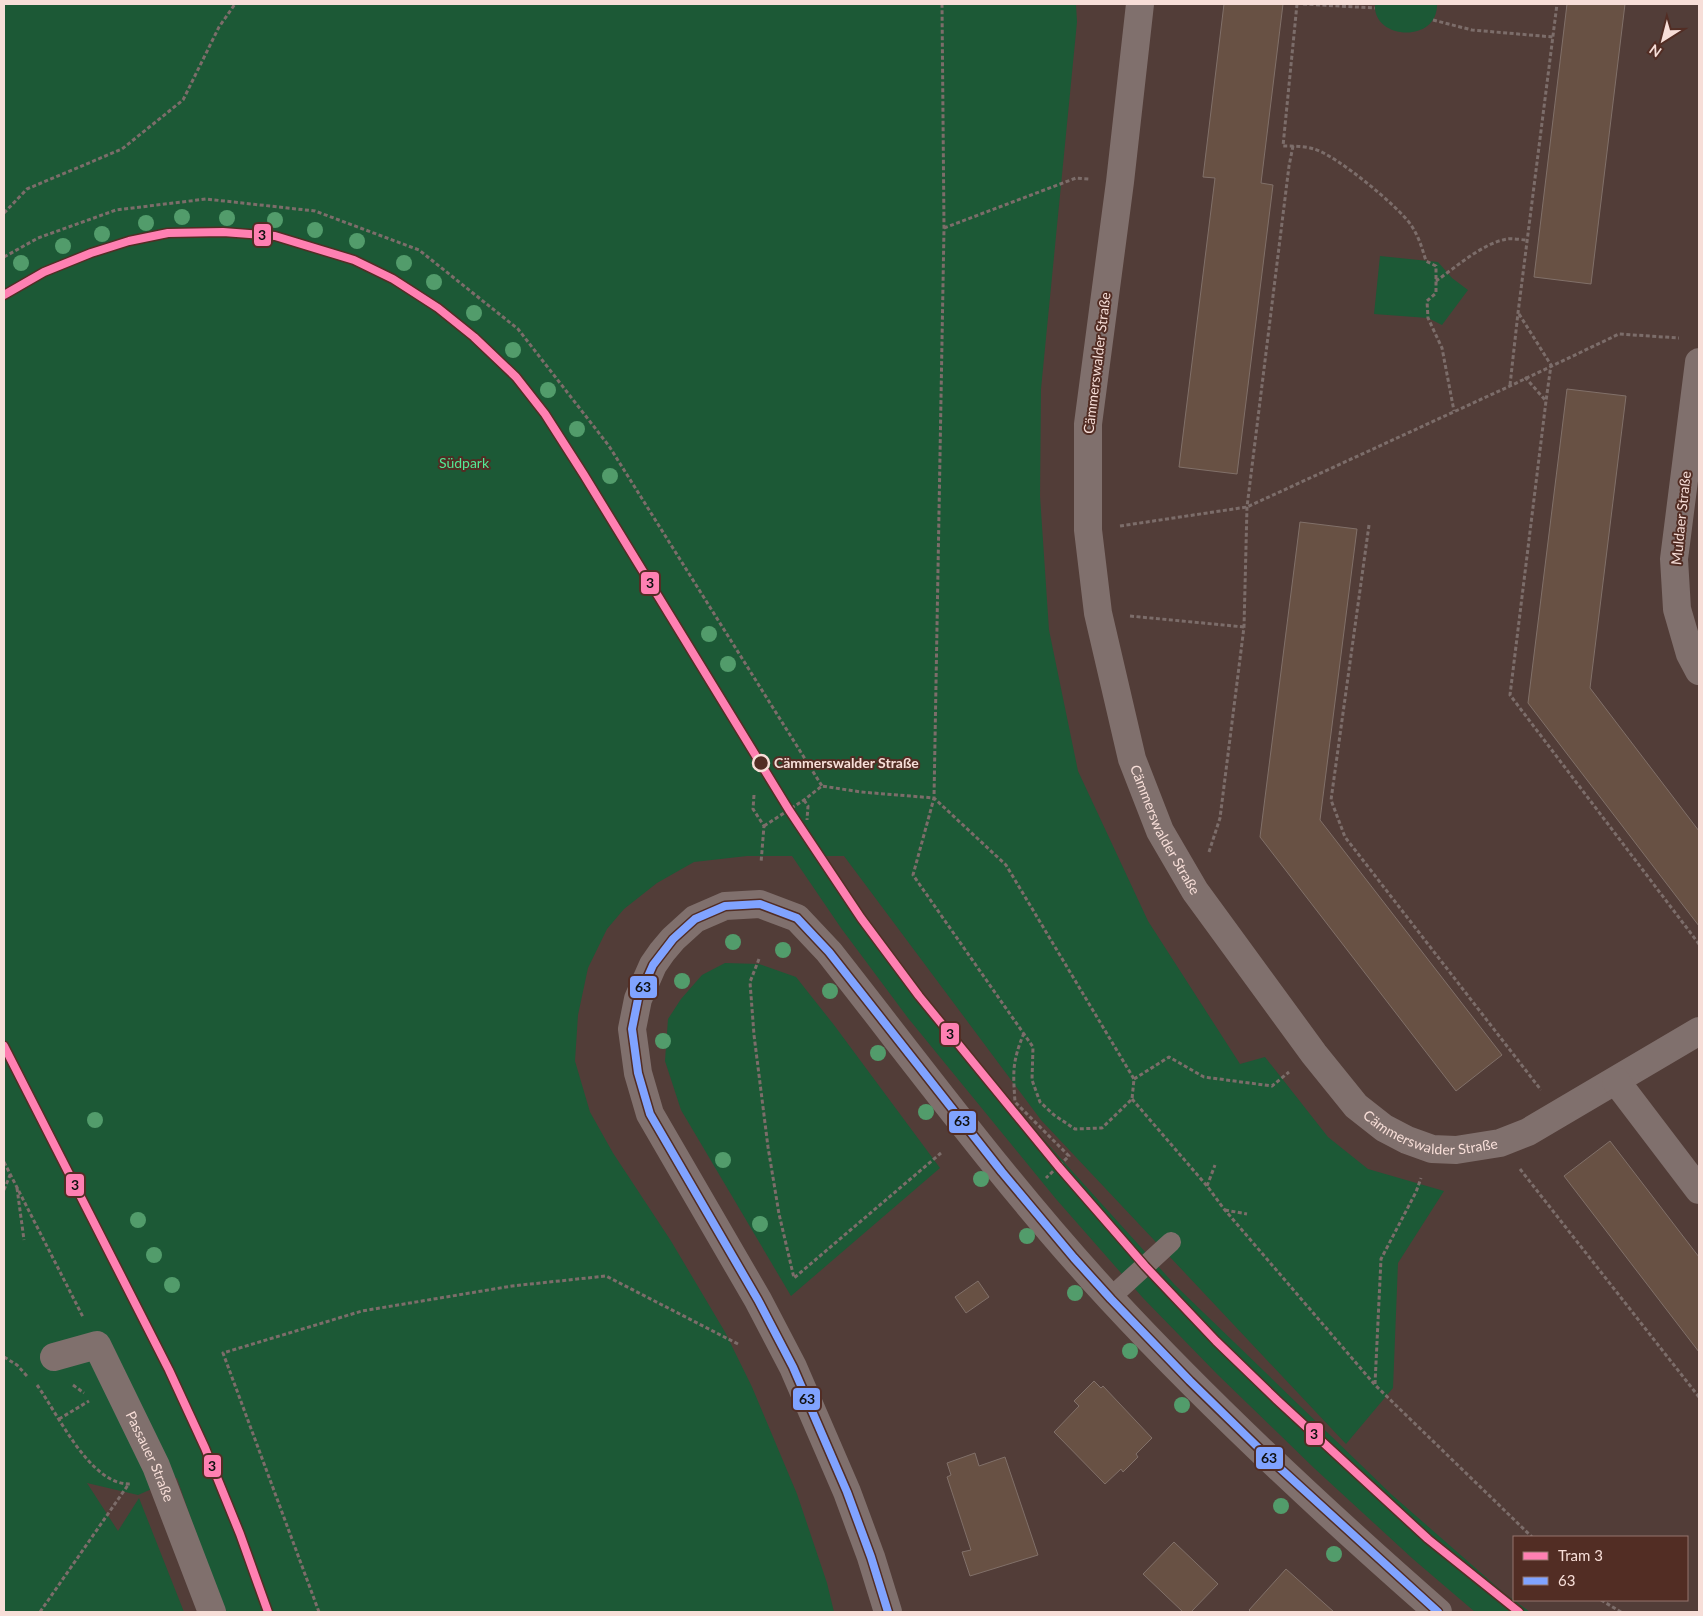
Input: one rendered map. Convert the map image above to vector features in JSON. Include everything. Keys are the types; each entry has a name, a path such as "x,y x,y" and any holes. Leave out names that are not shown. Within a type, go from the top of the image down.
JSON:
{"street":[{"name":"Cämmerswalder Straße","path":"1140,4 1120,182 1088,424 1088,530 1098,613 1132,759 1160,831 1195,891 1314,1054 1356,1106 1384,1128 1407,1140 1432,1149 1456,1150 1500,1143 1528,1132 1699,1031"},
{"name":"Muldaer Straße","path":"1699,362 1674,560 1677,609 1690,654 1699,670"},
{"path":"888,1612 871,1557 847,1492 793,1367 758,1300 650,1114 638,1073 632,1030 638,999 654,965 673,939 695,919 725,906 760,904 797,918 829,952 1023,1199 1110,1298 1164,1355 1272,1461 1380,1562 1438,1612"},
{"path":"1616,1081 1699,1190"},
{"path":"54,1357 96,1345"},
{"name":"Passauer Straße","path":"96,1345 159,1475 212,1612"}],"lane":[{"path":"1110,1298 1171,1242"}],"path":[{"path":"4,213 27,189 122,149 182,100 219,28 236,4"},
{"path":"764,826 822,786 861,792 934,798 1006,865 1134,1079 1132,1099 1102,1128 1075,1129 1054,1115 1040,1102 1032,1080 1033,1047 913,875 934,798 944,228 942,4"},
{"path":"1296,4 1283,146 1314,149 1325,154 1356,175 1401,213 1420,239 1426,261 1436,266 1436,293 1427,301 1428,318 1442,348 1454,411"},
{"path":"1303,4 1374,8"},
{"path":"1510,386 1557,4"},
{"path":"1433,20 1472,30 1553,37"},
{"path":"1195,891 1220,818 1244,626 1247,507 1285,196 1293,146"},
{"path":"944,228 1076,178 1120,182"},
{"path":"4,257 38,238 116,210 206,199 315,211 419,250 518,329 609,446 822,786"},
{"path":"1436,281 1488,246 1507,239 1527,240"},
{"path":"1518,313 1551,365 1510,696 1699,944"},
{"path":"1088,530 1247,507 1619,334 1681,338"},
{"path":"1525,377 1546,401"},
{"path":"1369,525 1330,800 1345,837 1546,1096"},
{"path":"1098,613 1244,626"},
{"path":"754,795 753,809 764,826 761,863"},
{"path":"804,800 808,806 806,820"},
{"path":"759,959 750,982 754,1035 764,1120 779,1214 794,1278 940,1153"},
{"path":"1023,1199 1069,1156 1015,1102 1013,1068 1016,1052 1024,1033"},
{"path":"1134,1079 1169,1057 1204,1077 1272,1086 1286,1075"},
{"path":"1132,1099 1207,1186 1224,1210 1375,1385 1531,1536"},
{"path":"1500,1143 1699,1397"},
{"path":"4,1162 96,1345"},
{"path":"1207,1186 1214,1165"},
{"path":"4,1190 10,1174"},
{"path":"16,1185 24,1240"},
{"path":"1375,1385 1381,1259 1416,1192"},
{"path":"1224,1210 1247,1214"},
{"path":"319,1612 223,1353 362,1311 512,1286 606,1276 738,1344"},
{"path":"4,1357 17,1365 37,1385 83,1455 100,1474 128,1485 159,1475"},
{"path":"60,1419 81,1406"},
{"path":"40,1612 128,1485"},
{"path":"1603,1601 1621,1612"}],"green space":[{"name":"Südpark","path":"4,4 1076,4 1077,22 1041,389 1040,496 1049,630 1078,771 1148,921 1240,1064 1265,1057 1328,1137 1368,1169 1444,1191 1398,1263 1393,1388 1346,1444 1041,1120 844,856 824,856 846,890 935,1013 1017,1110 1175,1285 1391,1494 1513,1601 1530,1612 1475,1612 1413,1559 1314,1468 1217,1374 1143,1298 1056,1199 908,1018 841,928 792,856 747,856 694,862 657,883 624,909 607,929 588,968 578,1015 575,1061 590,1112 613,1153 671,1241 725,1332 752,1387 797,1494 827,1583 834,1612 223,1612 177,1478 138,1495 87,1483 118,1531 139,1498 184,1612 4,1612"},
{"path":"1375,4 1437,4 1434,17 1427,26 1417,31 1405,32 1394,30 1384,25 1377,16"},
{"path":"1380,256 1438,262 1452,278 1468,290 1442,325 1428,318 1374,314"},
{"path":"725,963 759,964 796,977 940,1168 791,1296 681,1110 665,1061 668,1019 681,999 702,975"}],"building":[{"path":"1224,4 1283,4 1261,183 1273,185 1237,474 1179,467 1215,178 1203,177"},
{"path":"1567,4 1625,4 1591,284 1534,277"},
{"path":"1567,389 1626,396 1590,688 1699,831 1699,926 1528,703"},
{"path":"1300,522 1357,529 1320,820 1502,1055 1456,1091 1260,837"},
{"path":"1610,1141 1699,1257 1699,1352 1564,1176"},
{"path":"978,1281 989,1297 966,1313 955,1297"},
{"path":"1094,1381 1101,1388 1103,1386 1152,1438 1136,1454 1138,1457 1123,1472 1121,1469 1105,1484 1054,1432 1079,1406 1074,1401"},
{"path":"975,1453 979,1466 1005,1457 1038,1555 970,1576 962,1552 971,1550 947,1477 951,1475 947,1463"},
{"path":"1174,1542 1218,1584 1191,1612 1183,1612 1143,1574"},
{"path":"1286,1569 1334,1612 1251,1612 1249,1610"}],"tram line":[{"name":"3","path":"4,295 44,272 91,253 129,241 168,233 223,232 275,236 354,260 393,279 438,308 474,337 516,377 545,414 789,810 861,918 919,996 1058,1166 1145,1266 1216,1341 1428,1539 1519,1612"},
{"name":"3","path":"4,1046 169,1370 205,1448 240,1534 268,1612"}],"transit line":[{"name":"63","path":"888,1612 871,1557 847,1492 793,1367 758,1300 650,1114 638,1073 632,1029 638,999 653,965 673,939 695,919 725,906 760,904 797,918 829,952 1002,1172 1111,1299 1190,1381 1271,1460 1438,1612"}],"place":[{"name":"Cämmerswalder Straße","path":"761,763"}]}
